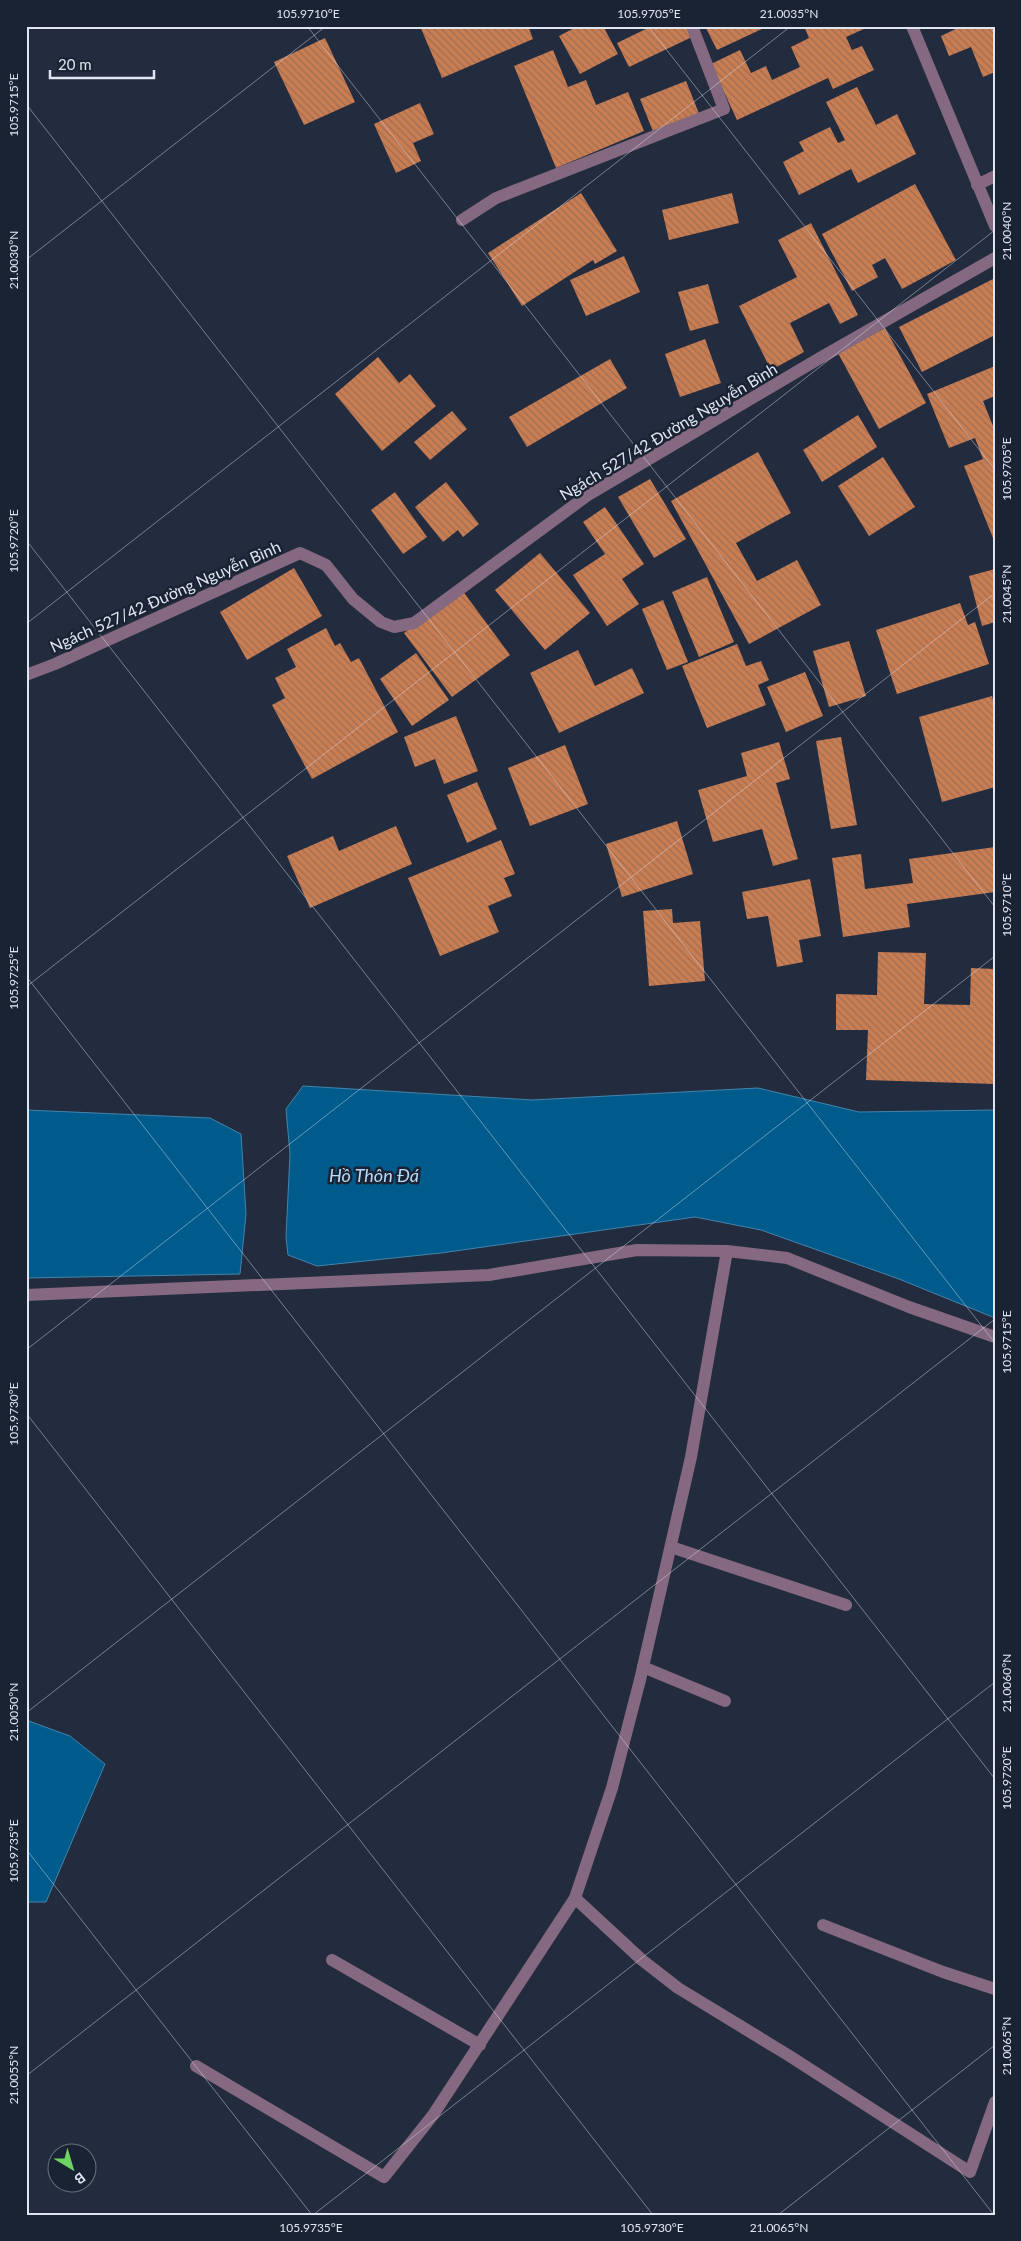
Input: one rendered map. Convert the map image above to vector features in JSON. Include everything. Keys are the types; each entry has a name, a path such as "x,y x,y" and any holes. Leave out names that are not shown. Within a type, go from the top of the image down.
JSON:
{"street":[{"path":"462,220 496,198 724,109 692,26"},
{"path":"912,26 995,226"},
{"path":"977,185 995,176"},
{"name":"Ngách 527/42 Đường Nguyễn Bình","path":"26,675 55,664 300,553 326,565 353,599 382,622 394,627 414,623 588,495 820,358 995,258"},
{"path":"26,1295 489,1275 637,1250 726,1251 787,1258 909,1307 995,1337"},
{"path":"196,2066 384,2177 433,2115 480,2045 574,1898 612,1788 643,1667 691,1457 726,1251"},
{"path":"670,1547 846,1605"},
{"path":"643,1667 725,1701"},
{"path":"574,1898 642,1960 678,1988 788,2054 970,2172 995,2102"},
{"path":"823,1925 943,1972 995,1989"},
{"path":"332,1960 480,2045"}],"water":[{"name":"Hồ Thôn Đá","path":"303,1086 532,1100 758,1088 859,1112 995,1110 995,1318 899,1279 761,1230 695,1217 441,1253 317,1266 288,1255 286,1237 290,1154 286,1109"},
{"path":"26,1110 210,1118 241,1134 246,1214 240,1274 26,1278"},
{"path":"26,1720 70,1736 105,1764 46,1902 26,1902"}],"building":[{"path":"420,26 528,26 533,39 442,78"},
{"path":"578,26 603,26 618,54 580,74 559,36"},
{"path":"652,26 686,26 692,37 629,67 617,43"},
{"path":"705,26 768,26 717,50"},
{"path":"804,26 865,26 866,28 846,37 852,50 862,46 874,70 833,89 828,78 737,120 711,64 740,50 751,73 766,66 772,80 800,67 791,47 809,38"},
{"path":"962,26 995,26 995,72 983,77 971,47 949,56 941,36"},
{"path":"325,38 355,102 304,125 274,62"},
{"path":"553,50 568,87 586,80 596,105 628,92 644,131 556,168 514,66"},
{"path":"686,81 700,116 654,134 640,99"},
{"path":"857,87 876,125 897,114 916,154 858,183 851,169 799,195 783,162 804,151 799,142 830,127 838,143 845,140 826,102"},
{"path":"420,103 434,134 413,143 421,161 396,173 374,124"},
{"path":"915,184 956,260 902,289 885,258 872,265 878,277 852,291 822,234"},
{"path":"581,193 617,251 595,264 593,260 522,306 488,253"},
{"path":"732,193 739,223 669,240 662,210"},
{"path":"811,223 858,315 840,324 829,303 790,323 804,352 771,370 739,306 797,277 778,240"},
{"path":"624,256 640,292 586,316 570,280"},
{"path":"993,279 995,283 995,335 922,372 899,327"},
{"path":"708,284 719,323 690,331 678,292"},
{"path":"885,328 926,403 879,429 838,353"},
{"path":"705,339 721,383 680,397 665,354"},
{"path":"378,357 399,383 410,374 436,406 382,451 335,394"},
{"path":"610,359 627,388 527,447 509,417"},
{"path":"995,366 995,396 983,401 995,431 995,543 964,466 983,459 975,438 949,448 927,394"},
{"path":"452,411 467,429 430,460 414,442"},
{"path":"858,415 877,447 822,482 803,450"},
{"path":"758,452 791,513 736,543 757,581 797,560 821,605 749,644 671,501"},
{"path":"883,457 915,507 869,536 838,486"},
{"path":"650,479 686,539 654,558 618,497"},
{"path":"446,482 479,524 463,537 458,530 443,542 415,507"},
{"path":"395,492 427,537 403,554 371,510"},
{"path":"605,507 644,564 622,579 639,604 607,626 573,575 605,554 583,522"},
{"path":"540,553 590,613 545,650 495,590"},
{"path":"294,568 322,616 247,660 220,612"},
{"path":"995,569 995,622 982,626 969,576"},
{"path":"707,577 734,642 699,657 672,592"},
{"path":"462,590 510,655 452,697 404,633"},
{"path":"663,600 688,662 667,670 642,609"},
{"path":"960,603 968,625 975,622 989,664 897,694 876,630"},
{"path":"326,628 335,646 340,643 351,662 359,658 398,732 312,779 272,705 285,698 275,678 296,667 287,649"},
{"path":"849,641 866,696 829,707 813,651"},
{"path":"737,644 746,666 761,661 769,680 758,685 766,705 707,728 682,666"},
{"path":"578,650 595,686 632,668 644,693 559,733 530,673"},
{"path":"416,653 449,700 412,726 380,679"},
{"path":"805,672 823,716 786,732 767,687"},
{"path":"992,696 995,707 995,787 942,802 919,717"},
{"path":"456,716 478,771 444,784 435,759 415,767 404,737"},
{"path":"841,737 857,825 831,829 816,741"},
{"path":"779,742 790,779 776,783 798,859 773,866 762,829 713,842 698,790 747,776 741,753"},
{"path":"565,745 588,804 530,826 508,768"},
{"path":"477,782 497,829 467,843 447,795"},
{"path":"677,821 693,874 622,897 606,844"},
{"path":"396,826 412,864 310,908 287,856 333,836 339,851"},
{"path":"501,840 515,874 504,878 512,896 488,906 499,932 440,956 408,878"},
{"path":"995,847 995,892 907,904 910,927 843,937 832,858 861,854 865,889 913,883 909,859"},
{"path":"810,879 821,936 799,940 803,962 777,967 768,916 747,919 742,892"},
{"path":"672,909 673,923 700,921 705,981 649,986 643,911"},
{"path":"878,952 926,953 924,1004 970,1005 971,968 995,969 995,1084 866,1080 868,1030 836,1030 836,994 877,995"}]}
